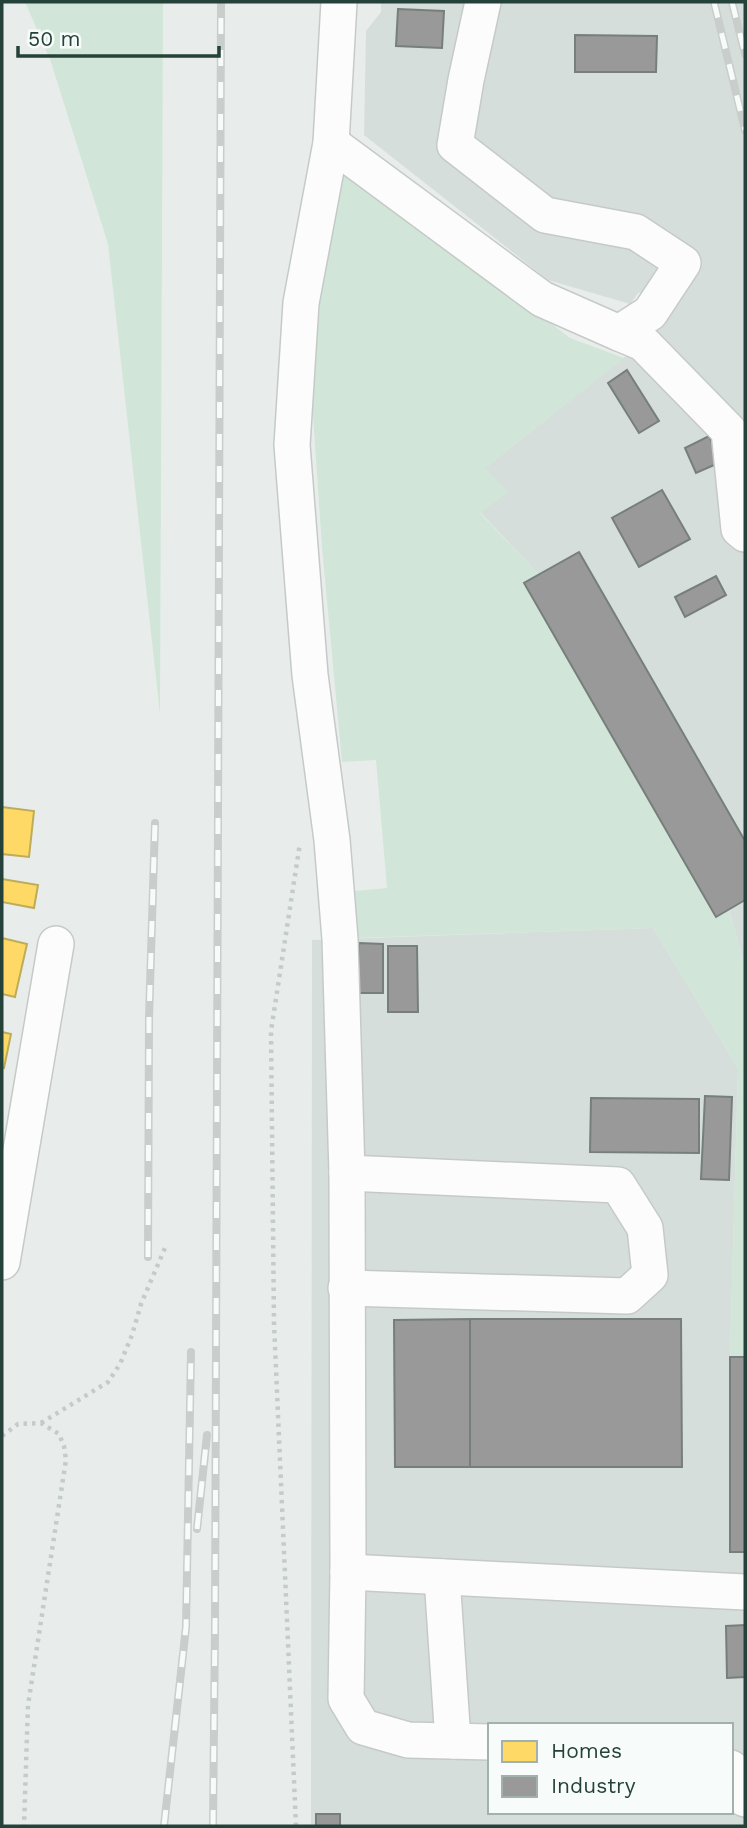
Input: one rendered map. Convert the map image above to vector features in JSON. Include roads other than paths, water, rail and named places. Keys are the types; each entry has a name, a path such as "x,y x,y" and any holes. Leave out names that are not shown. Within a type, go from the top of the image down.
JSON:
{"street":[{"path":"339,2 331,142 301,303 292,445 310,676 332,840 339,926 347,1173 346,1699 363,1727 408,1740 488,1742"},
{"path":"483,2 455,145 545,215 636,232 683,263 650,313 618,333"},
{"path":"331,142 542,299 643,342 729,430 739,529 745,534"},
{"path":"2,1262 56,944"},
{"path":"346,1288 627,1296 650,1275 645,1228 618,1185 347,1173"},
{"path":"348,1572 745,1592"},
{"path":"442,1577 453,1741"},
{"path":"733,1772 745,1799"}],"railway":[{"path":"213,1826 221,2"},
{"path":"714,2 745,130"},
{"path":"732,2 745,54"},
{"path":"148,1257 149,1018 155,823"},
{"path":"164,1826 186,1627 191,1352"},
{"path":"197,1529 207,1435"}]}
